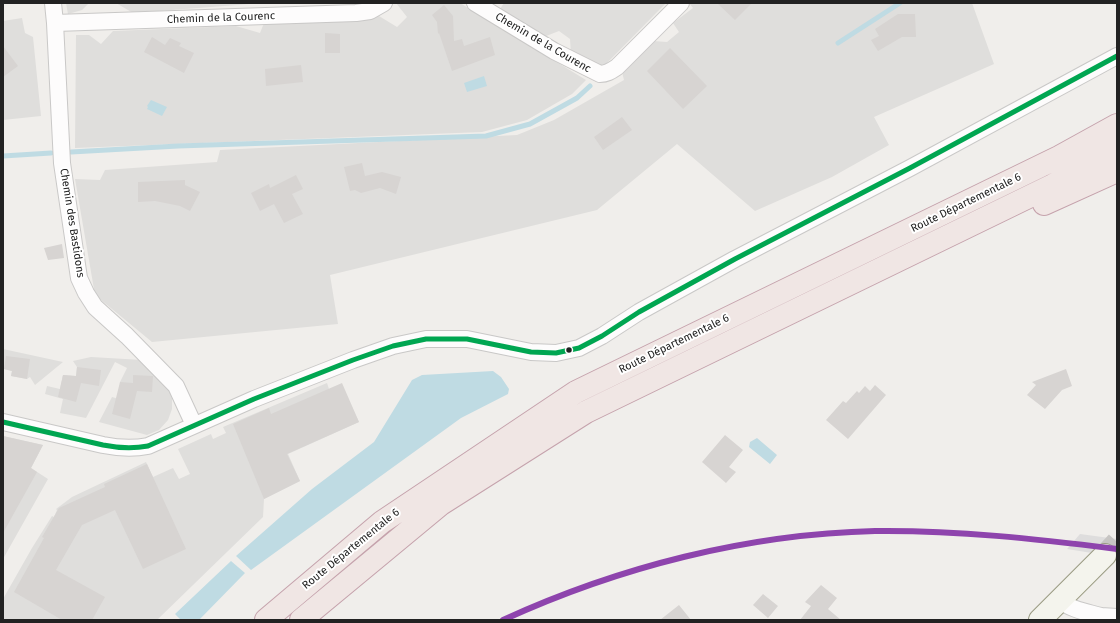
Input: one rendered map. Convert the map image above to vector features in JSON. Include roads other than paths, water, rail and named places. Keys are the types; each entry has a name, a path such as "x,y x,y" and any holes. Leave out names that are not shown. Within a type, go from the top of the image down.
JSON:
{"highway":[{"name":"Route Départementale 6","path":"300,620 441,504 586,412 1051,186 1115,132"},
{"name":"Route Départementale 6","path":"266,620 382,522 576,392 1059,157 1115,132"},
{"path":"880,270 1023,214 1117,171"}],"main road":[{"path":"1040,620 1105,555"}],"street":[{"name":"Chemin des Bastidons","path":"53,3 62,163 79,278 95,307 127,336 176,386 194,425"},
{"name":"Chemin de la Courenc","path":"55,23 356,13 370,11 384,3"},
{"name":"Chemin de la Courenc","path":"475,3 554,51 600,74 605,74 617,66 681,3"},
{"path":"3,422 117,448 134,448 148,446 254,399 393,346 426,339 467,339 531,352 556,353 579,348 735,258 910,168 1117,56"},
{"path":"1060,600 1073,608 1102,618"}],"water":[{"path":"484,76 487,86 467,92 464,83"},
{"path":"151,100 167,107 162,116 147,109 147,106"},
{"path":"493,371 501,377 509,389 508,394 461,418 251,570 236,556 312,489 374,442 412,380 422,375"},
{"path":"757,438 777,455 770,464 749,447 750,442"},
{"path":"231,561 245,573 199,620 181,620 175,614"}],"waterway":[{"path":"838,43 900,3"},
{"path":"71,152 178,146 486,136 530,124 577,98 590,86"},
{"path":"3,156 51,153"}],"tunnel":[{"path":"1105,555 1117,542"}]}
